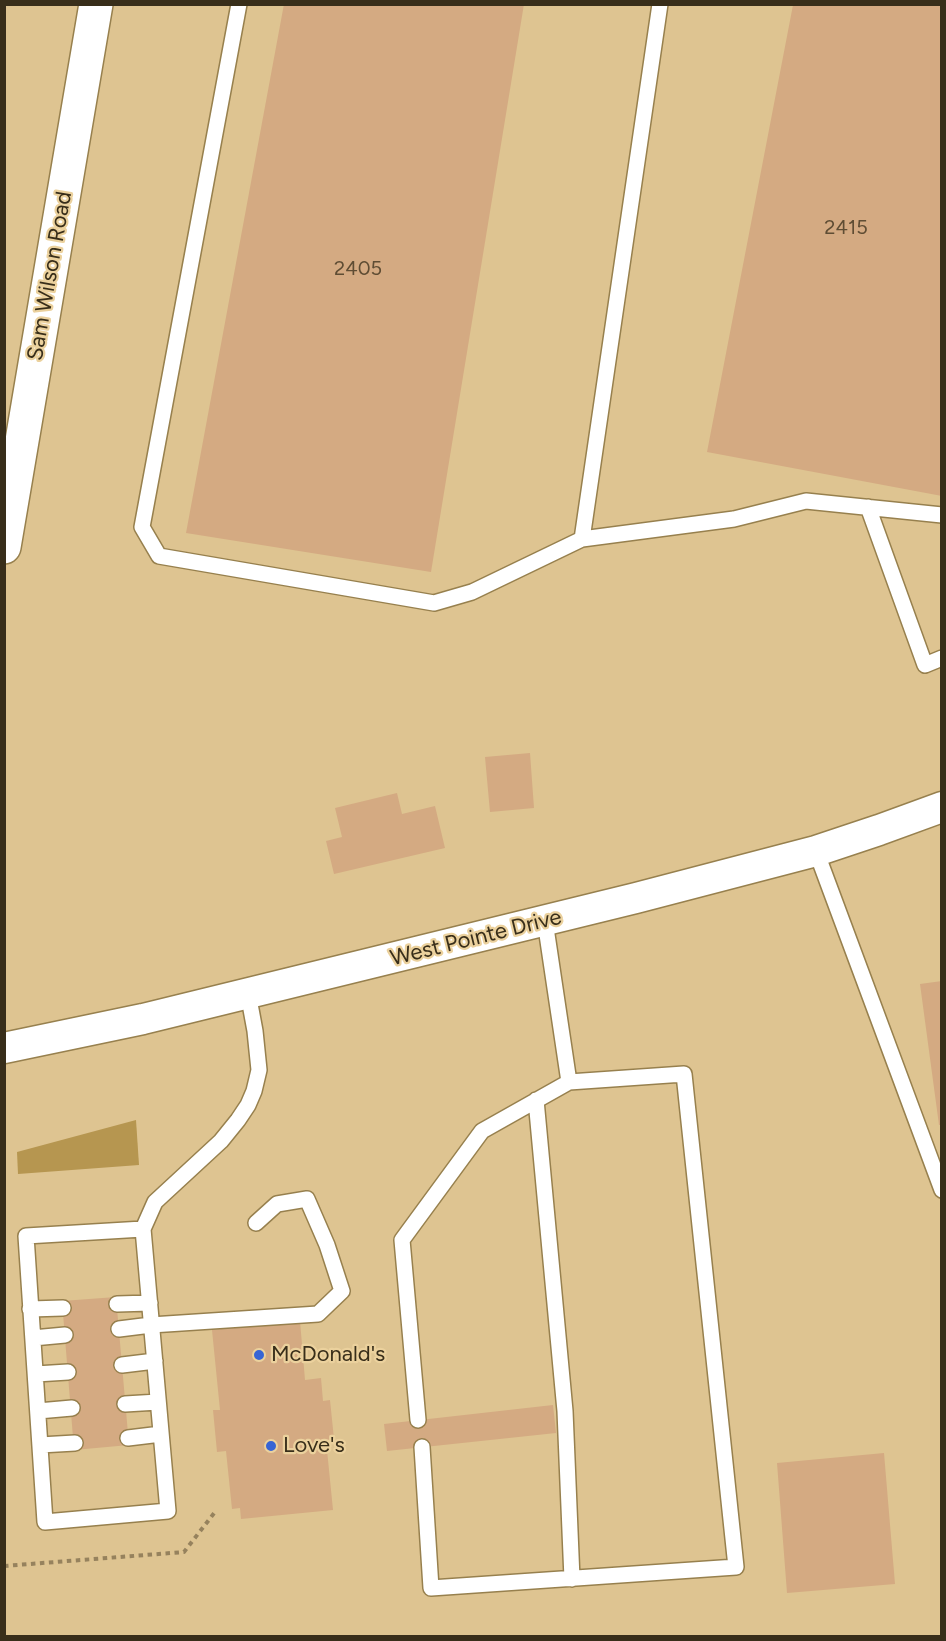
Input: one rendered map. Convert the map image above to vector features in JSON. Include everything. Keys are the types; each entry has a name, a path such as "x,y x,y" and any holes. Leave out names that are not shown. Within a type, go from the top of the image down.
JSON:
{"street":[{"name":"Sam Wilson Road","path":"4,547 96,4"},
{"name":"West Pointe Drive","path":"4,1048 143,1019 545,921 816,851 879,831 942,807"}],"lane":[{"path":"239,4 142,527 159,556 434,603 472,592 582,539 734,519 806,501 942,515"},
{"path":"582,539 660,4"},
{"path":"868,507 925,665 942,658"},
{"path":"816,851 942,1190"},
{"path":"545,921 569,1082"},
{"path":"143,1229 26,1236 45,1522 168,1511 143,1229 155,1202 221,1141 238,1120 251,1098 259,1070 248,993"},
{"path":"418,1420 402,1240 482,1131 569,1082 684,1074 736,1567 431,1588 422,1448"},
{"path":"536,1100 565,1411 572,1579"},
{"path":"119,1329 318,1314 342,1290 308,1199 277,1204 256,1223"},
{"path":"117,1304 150,1303"},
{"path":"30,1309 63,1308"},
{"path":"33,1338 65,1335"},
{"path":"122,1365 155,1361"},
{"path":"36,1374 68,1372"},
{"path":"125,1404 158,1402"},
{"path":"38,1411 72,1408"},
{"path":"128,1438 161,1434"},
{"path":"40,1445 75,1443"}],"path":[{"path":"4,1566 184,1552 215,1512"}],"shaded area":[{"path":"136,1120 139,1165 18,1174 17,1152"}],"building":[{"path":"284,4 524,4 431,572 186,533"},
{"path":"793,5 942,5 942,496 707,452"},
{"path":"530,753 534,808 490,812 485,757"},
{"path":"397,793 402,814 435,806 445,848 334,874 326,841 342,837 335,808"},
{"path":"942,981 942,1125 939,1125 920,984"},
{"path":"116,1297 129,1445 74,1450 62,1301"},
{"name":"Love's","path":"300,1321 305,1380 321,1378 323,1401 330,1400 334,1439 326,1440 333,1510 241,1519 240,1508 232,1509 226,1451 217,1452 213,1410 220,1410 212,1330"},
{"path":"553,1405 556,1433 387,1451 384,1424"},
{"path":"884,1453 895,1584 787,1593 777,1463"}],"place":[{"name":"McDonald's","path":"259,1355"},
{"name":"Love's","path":"271,1446"}]}
